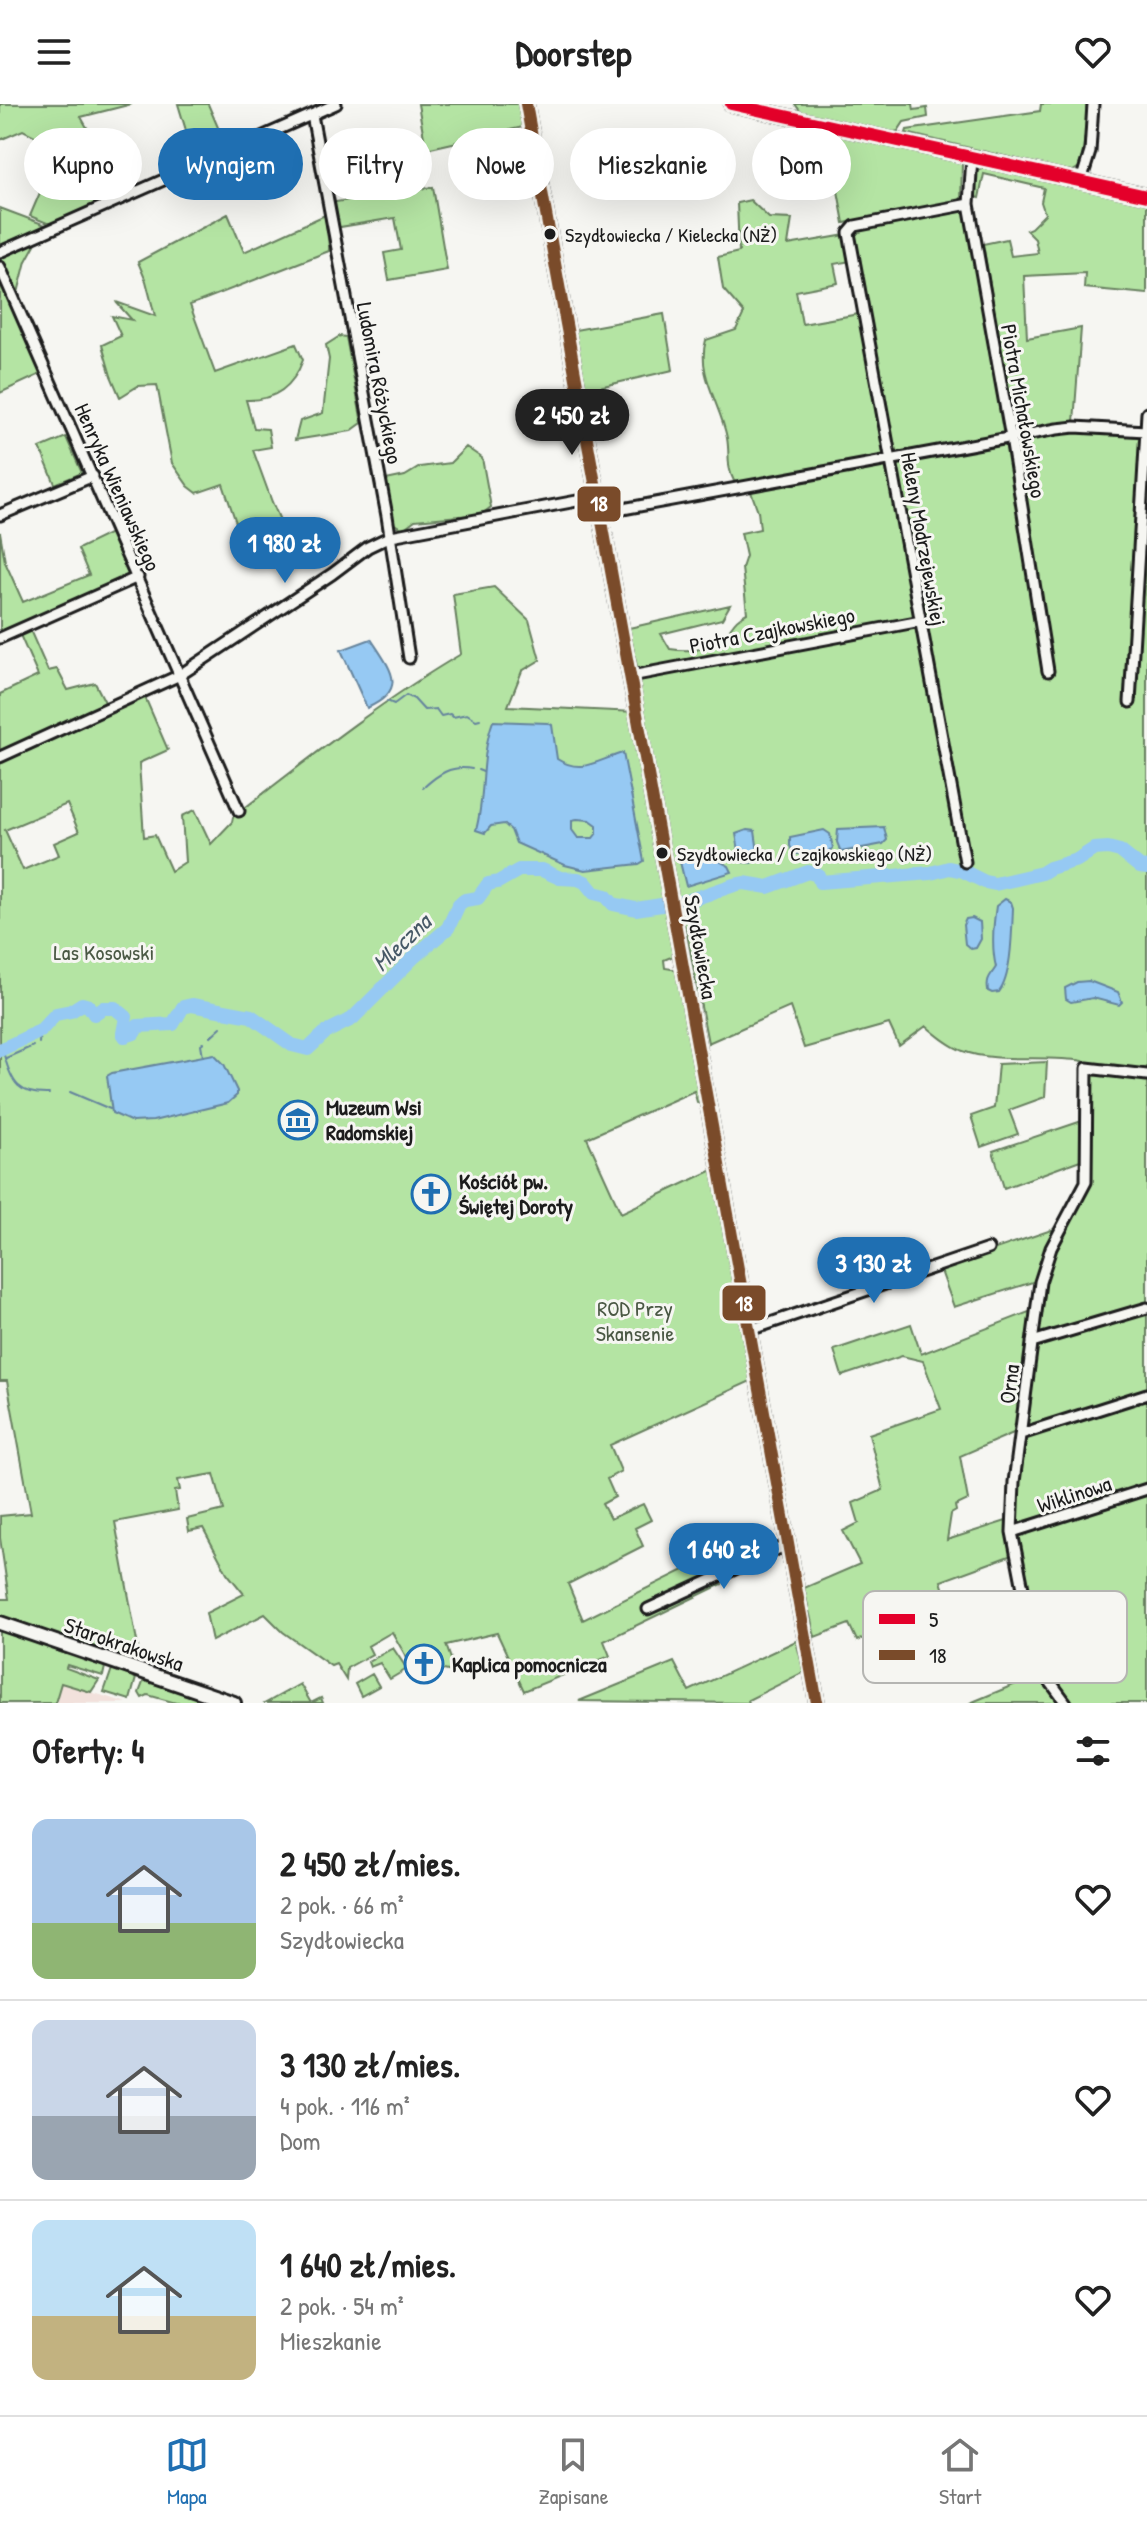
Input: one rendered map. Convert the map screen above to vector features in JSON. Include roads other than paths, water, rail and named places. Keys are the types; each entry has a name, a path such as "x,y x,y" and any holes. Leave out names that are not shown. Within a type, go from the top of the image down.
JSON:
{"street":[{"path":"0,252 336,104"},
{"name":"Szydłowiecka","path":"526,104 817,1703"},
{"path":"731,104 1147,196"},
{"path":"792,104 795,118"},
{"path":"1081,181 1090,152 1093,104"},
{"name":"Ludomira Różyckiego","path":"312,115 391,536 409,658"},
{"name":"Piotra Michałowskiego","path":"972,157 969,204 1048,671"},
{"name":"Heleny Modrzejewskiej","path":"965,862 849,233 855,226 969,204"},
{"name":"Henryka Wieniawskiego","path":"0,267 239,811"},
{"path":"1130,702 1147,413"},
{"path":"601,513 890,458 1075,427 1146,431"},
{"path":"0,515 93,476"},
{"path":"0,757 180,675 368,547 391,536 598,497"},
{"path":"0,638 138,577"},
{"name":"Piotra Czajkowskiego","path":"631,676 921,621"},
{"name":"Orna","path":"1024,1591 1012,1532 1014,1482 1040,1282 1051,1248 1086,1182 1087,1068 1147,1075"},
{"path":"750,1330 988,1249"},
{"path":"1032,1342 1147,1308"},
{"path":"1021,1434 1147,1394"},
{"name":"Wiklinowa","path":"1012,1532 1147,1489"},
{"path":"648,1609 789,1544"},
{"name":"Starokrakowska","path":"0,1623 234,1703"},
{"name":"Orna","path":"1051,1683 1066,1703"}],"water":[{"path":"371,639 390,669 392,686 388,694 367,708 341,650"},
{"path":"493,721 548,723 552,725 557,759 574,766 590,765 623,753 644,861 585,870 565,865 516,843 511,830 504,824 491,826 485,833 476,830","holes":["572,820 590,820 597,825 597,833 593,838 578,838 572,830"]},
{"path":"884,827 887,840 883,844 841,852 837,842 838,829"},
{"path":"824,830 830,834 833,848 827,853 794,854 790,837"},
{"path":"755,831 759,859 751,863 741,862 736,834"},
{"path":"711,853 729,866 732,872 686,886 679,858"},
{"path":"1005,899 1011,902 1013,908 1009,964 999,992 992,993 988,991 988,986 989,977 996,967 993,929 996,906"},
{"path":"966,919 980,922 981,939 976,948 971,949 965,944 963,925"},
{"path":"1089,981 1118,992 1122,1002 1119,1005 1093,998 1071,1002 1066,999 1065,988"},
{"path":"214,1054 224,1064 237,1091 228,1103 153,1121 132,1122 112,1113 107,1076 112,1073"}],"waterway":[{"path":"387,701 394,704 406,695 424,710 436,709 441,716 467,714 480,719"},
{"path":"423,788 445,772 458,768 472,769"},
{"path":"478,770 483,772"},
{"name":"Mleczna","path":"0,1050 40,1031 56,1014 71,1011 82,1004 89,1006 94,1014 103,1008 115,1008 126,1017 125,1036 134,1033 138,1026 173,1024 183,1007 192,1005 251,1016 292,1045 308,1049 326,1032 352,1019 448,928 459,904 478,898 488,884 519,870 542,870 560,878 578,879 594,893 606,896 613,904 636,909 687,901 744,883 768,887 808,872 818,875 820,882 931,873 949,868 995,884 1042,873 1077,860 1094,849 1120,851 1140,867 1147,868"},
{"name":"Mleczna","path":"232,1018 238,1013"},
{"path":"210,1037 221,1027"},
{"path":"39,1043 40,1031"},
{"path":"203,1056 201,1044 204,1042"},
{"path":"6,1058 33,1046"},
{"path":"4,1055 18,1086 30,1092 49,1094"},
{"path":"70,1092 110,1109"}],"place":[{"name":"Szydłowiecka / Kielecka (NŻ)","path":"550,234"},
{"name":"Szydłowiecka / Czajkowskiego (NŻ)","path":"662,853"},
{"name":"Muzeum Wsi Radomskiej","path":"298,1120"},
{"name":"Kościół pw. Świętej Doroty","path":"431,1194"},
{"name":"Kaplica pomocnicza","path":"424,1664"}],"park label":[{"name":"Las Kosowski","path":"104,952"},
{"name":"ROD Przy Skansenie","path":"635,1320"}]}
